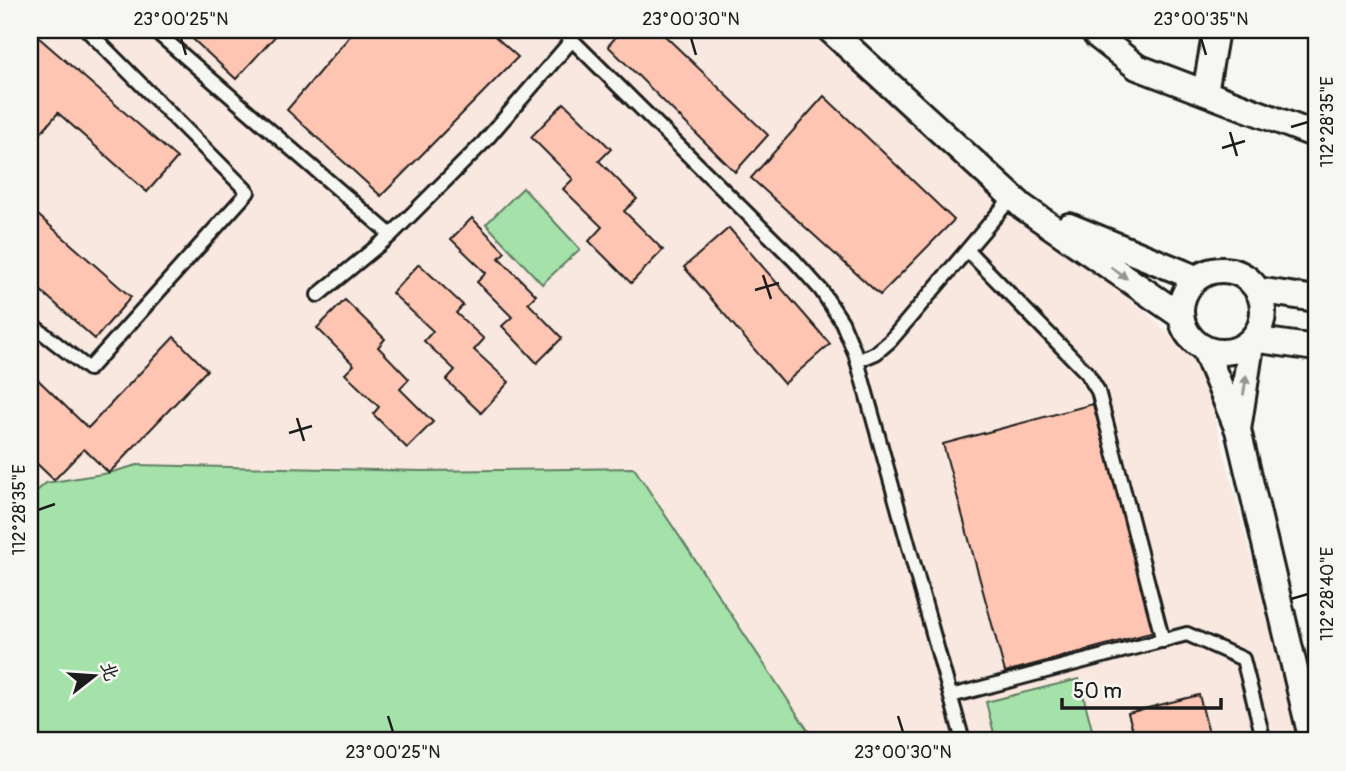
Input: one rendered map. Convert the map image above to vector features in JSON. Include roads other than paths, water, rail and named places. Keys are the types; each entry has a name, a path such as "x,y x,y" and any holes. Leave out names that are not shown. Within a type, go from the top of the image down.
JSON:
{"street":[{"path":"830,30 1017,202 1181,316"},
{"path":"1093,30 1137,67 1316,135"},
{"path":"1205,93 1216,30"},
{"path":"1017,202 1196,278"},
{"path":"1208,272 1236,272 1248,279 1257,290 1263,315 1252,339 1242,347 1230,352 1204,348 1193,341 1185,329 1181,302 1196,278 1208,272"},
{"path":"1257,290 1316,299"},
{"path":"1252,339 1316,348"},
{"path":"1238,430 1252,339"},
{"path":"1204,348 1238,430 1312,741"}],"lane":[{"path":"30,324 89,369 248,192 87,30"},
{"path":"154,30 391,235"},
{"path":"562,30 794,260 821,290 842,322 858,360 963,741"},
{"path":"318,295 391,235 484,142 572,40"},
{"path":"858,360 876,353 890,341 967,250 1017,202"},
{"path":"967,250 1087,373 1098,391 1163,641"},
{"path":"951,696 1187,634 1242,659 1264,741"}]}
